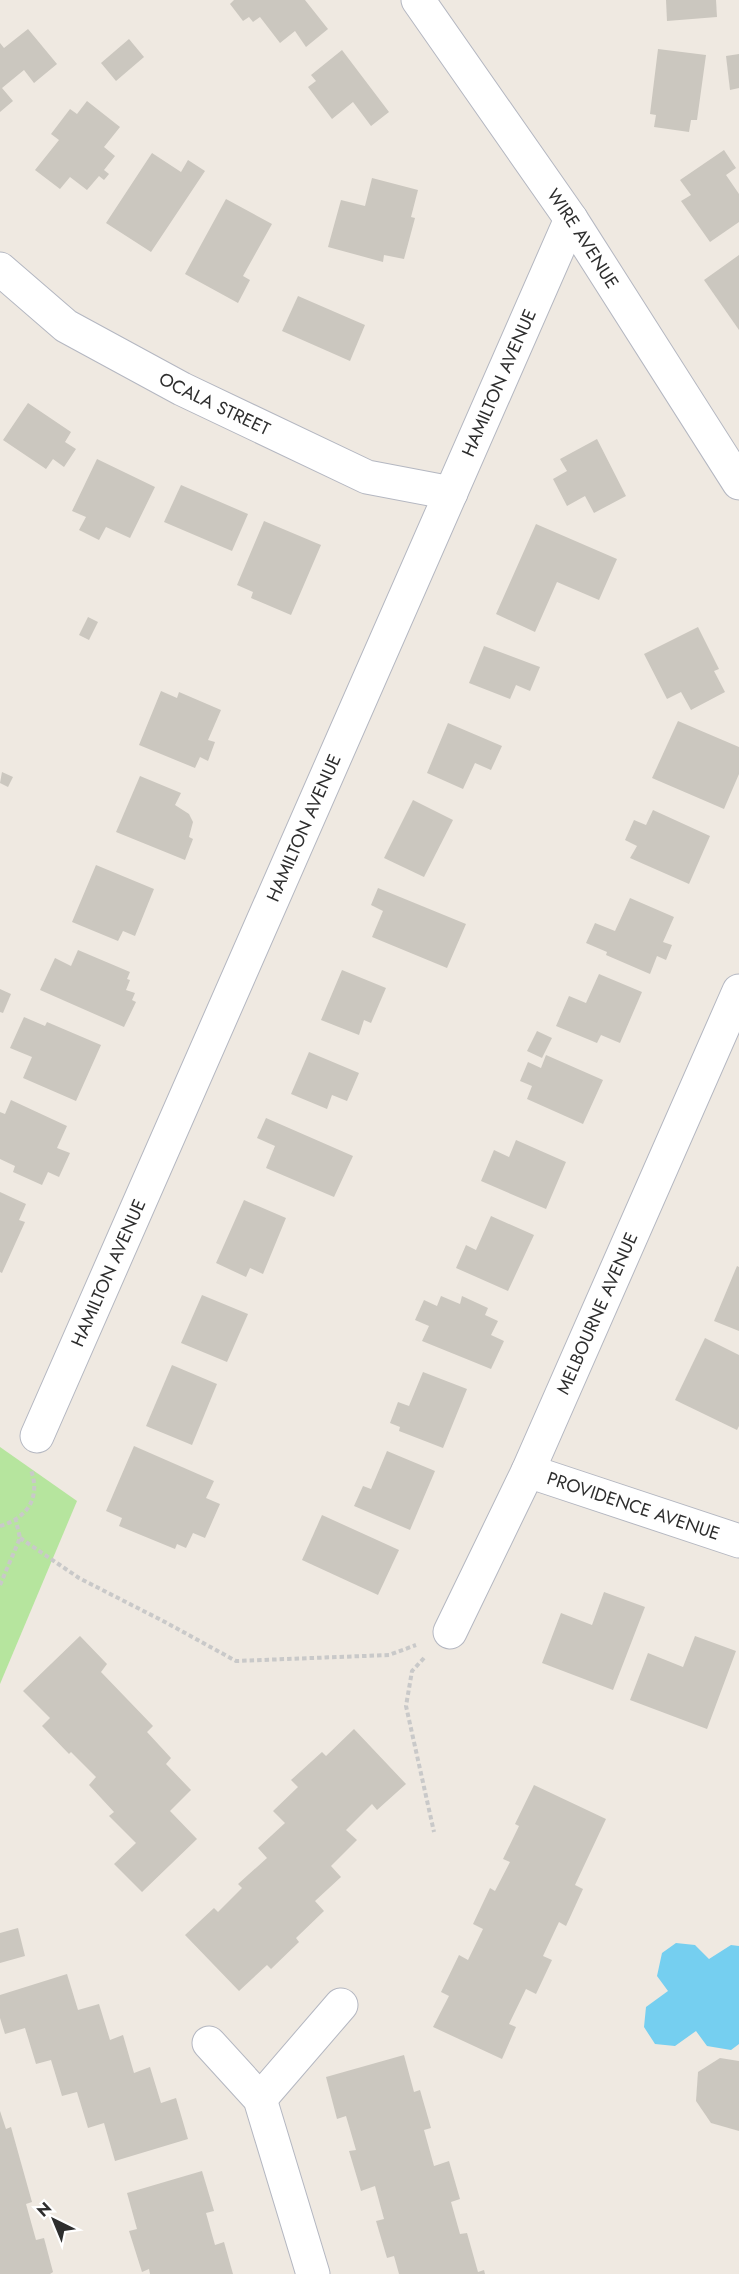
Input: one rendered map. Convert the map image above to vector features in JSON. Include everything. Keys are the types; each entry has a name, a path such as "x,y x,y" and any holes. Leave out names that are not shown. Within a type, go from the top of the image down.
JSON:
{"street":[{"name":"WIRE AVENUE","path":"418,0 571,219 739,483"},
{"name":"HAMILTON AVENUE","path":"37,1436 571,219"},
{"name":"OCALA STREET","path":"0,269 66,326 182,389 367,477 451,493"},
{"name":"MELBOURNE AVENUE","path":"450,1632 528,1471 739,991"},
{"name":"PROVIDENCE AVENUE","path":"528,1471 739,1541"},
{"path":"260,2099 341,2005"},
{"path":"209,2043 260,2099 313,2274"}],"path":[{"path":"0,1526 16,1521 30,1506 35,1481 24,1447 29,1439 37,1436"},
{"path":"0,1585 20,1538 16,1521"},
{"path":"20,1538 79,1578 236,1661 389,1655 450,1632"},
{"path":"434,1832 406,1706 412,1671 450,1632"}],"green space":[{"path":"0,1447 77,1501 0,1684"}],"water":[{"path":"676,1943 695,1945 709,1959 731,1945 739,1946 739,2044 731,2050 707,2046 696,2031 675,2046 655,2044 644,2027 646,2007 668,1991 657,1976 662,1953"}],"building":[{"path":"234,0 305,0 328,29 306,47 295,31 280,43 260,17 253,22 249,17 243,21 230,4"},
{"path":"666,0 716,0 717,17 667,21"},
{"path":"28,29 57,64 34,83 24,70 2,88 13,101 0,112 0,43 4,48"},
{"path":"129,39 144,57 116,81 101,63"},
{"path":"658,49 706,55 697,120 691,120 689,132 654,127 656,115 650,114"},
{"path":"342,50 389,112 371,126 353,102 332,119 308,87 316,81 311,75"},
{"path":"739,54 739,88 730,90 726,56"},
{"path":"87,101 120,127 104,147 115,156 104,170 109,174 104,180 99,176 87,190 70,177 60,189 35,170 59,140 51,134 70,109 77,114"},
{"path":"724,150 736,168 726,175 739,194 739,222 710,242 681,201 691,195 680,180"},
{"path":"152,153 181,172 188,160 205,171 151,252 106,223"},
{"path":"372,178 418,190 411,217 415,218 404,259 384,255 383,262 328,247 341,200 365,206"},
{"path":"226,199 272,224 243,276 250,280 238,303 185,274"},
{"path":"739,255 739,330 704,280"},
{"path":"298,296 365,325 350,361 282,331"},
{"path":"28,403 71,432 65,442 76,449 64,467 53,459 46,469 3,440"},
{"path":"597,439 626,496 594,513 585,496 567,506 553,479 567,471 560,459"},
{"path":"97,459 155,487 130,538 106,527 99,540 79,530 86,517 72,511"},
{"path":"181,485 248,514 232,551 164,522"},
{"path":"264,521 321,545 291,615 251,598 253,592 237,585"},
{"path":"536,524 617,559 599,600 557,582 535,632 496,614"},
{"path":"88,617 98,622 89,640 79,635"},
{"path":"698,627 719,669 714,671 725,692 691,710 681,692 667,699 644,654"},
{"path":"484,646 540,667 530,691 516,685 510,699 469,683"},
{"path":"161,691 177,698 179,692 221,710 208,740 215,742 208,761 200,757 195,768 139,745"},
{"path":"678,721 739,747 739,774 724,809 652,778"},
{"path":"448,723 502,746 491,770 475,763 463,789 427,773"},
{"path":"2,772 13,777 8,787 0,783"},
{"path":"140,776 181,793 175,805 189,814 193,822 189,837 193,839 185,860 116,832"},
{"path":"413,800 453,820 424,877 384,858"},
{"path":"653,810 710,836 689,884 630,858 637,846 625,840 634,820 646,825"},
{"path":"96,865 154,889 135,936 123,931 118,941 72,922"},
{"path":"378,888 466,924 447,968 372,937 383,911 371,905"},
{"path":"630,898 674,917 663,942 672,945 666,960 657,956 650,974 606,955 607,952 586,943 595,923 615,931"},
{"path":"78,950 130,972 126,990 135,993 132,1000 136,1002 124,1027 40,990 55,958 71,966"},
{"path":"342,970 386,988 371,1023 364,1020 359,1035 321,1020"},
{"path":"599,974 642,992 620,1043 601,1035 597,1043 556,1026 569,996 586,1003"},
{"path":"0,989 11,994 3,1013 0,1012"},
{"path":"24,1017 45,1026 47,1022 101,1045 76,1101 23,1078 32,1057 10,1048"},
{"path":"537,1031 552,1038 542,1058 527,1051"},
{"path":"309,1052 359,1073 347,1101 332,1095 327,1109 291,1094"},
{"path":"546,1055 603,1080 583,1124 527,1099 532,1086 520,1081 528,1062 541,1068"},
{"path":"11,1100 67,1126 57,1148 70,1153 59,1177 48,1172 42,1185 13,1172 15,1166 0,1159 0,1112 5,1114"},
{"path":"266,1118 353,1156 334,1197 266,1168 275,1146 257,1138"},
{"path":"516,1140 566,1162 546,1209 481,1181 494,1150 509,1157"},
{"path":"0,1192 26,1204 19,1220 25,1222 2,1273 0,1272"},
{"path":"244,1200 286,1218 263,1274 250,1268 246,1277 216,1263"},
{"path":"491,1216 534,1235 508,1291 456,1268 466,1245 476,1250"},
{"path":"737,1266 739,1267 739,1331 714,1321"},
{"path":"202,1295 248,1314 227,1362 181,1343"},
{"path":"441,1296 460,1304 462,1296 488,1308 485,1315 498,1321 491,1335 504,1341 491,1369 422,1341 429,1326 415,1320 424,1300 437,1306"},
{"path":"705,1338 739,1355 739,1426 737,1430 675,1400"},
{"path":"172,1365 217,1384 192,1445 146,1426"},
{"path":"423,1372 467,1389 443,1448 399,1431 400,1427 390,1423 398,1402 409,1406"},
{"path":"134,1446 214,1481 206,1498 220,1504 205,1538 193,1533 186,1548 177,1544 175,1549 119,1526 122,1518 106,1511"},
{"path":"387,1451 435,1471 410,1530 354,1506 363,1486 371,1489"},
{"path":"322,1515 399,1550 378,1595 302,1560"},
{"path":"604,1592 645,1607 613,1690 542,1663 561,1613 592,1625"},
{"path":"80,1636 107,1664 101,1672 153,1726 147,1732 171,1758 166,1764 191,1790 170,1811 197,1839 142,1892 114,1864 136,1843 109,1816 114,1812 89,1785 96,1777 71,1752 69,1754 42,1726 50,1718 23,1691"},
{"path":"695,1636 736,1651 707,1729 630,1700 648,1653 683,1667"},
{"path":"354,1729 406,1784 377,1810 372,1804 346,1830 357,1840 331,1866 341,1877 315,1901 324,1911 296,1938 299,1942 271,1969 267,1965 239,1991 185,1935 214,1908 218,1912 242,1888 238,1884 267,1858 258,1848 285,1823 273,1811 298,1787 291,1780 322,1752 326,1756"},
{"path":"534,1785 606,1819 575,1885 583,1889 566,1926 559,1922 543,1956 552,1960 536,1994 526,1989 509,2024 516,2027 502,2059 433,2027 449,1996 441,1992 459,1955 468,1960 483,1929 473,1924 490,1888 495,1891 510,1862 503,1859 519,1826 515,1824"},
{"path":"18,1928 25,1956 0,1963 0,1933"},
{"path":"67,1974 78,2010 99,2004 110,2040 123,2035 134,2073 150,2067 161,2103 176,2098 188,2139 115,2161 104,2123 88,2128 77,2092 62,2096 51,2060 36,2064 25,2028 5,2034 0,2018 0,1995"},
{"path":"404,2055 414,2092 420,2090 431,2128 424,2130 434,2166 449,2161 460,2199 451,2202 460,2234 467,2233 478,2272 484,2270 485,2274 399,2274 394,2256 387,2258 376,2221 384,2219 375,2186 361,2191 349,2151 356,2150 346,2116 337,2119 326,2077"},
{"path":"720,2058 739,2061 739,2131 711,2123 696,2101 698,2072"},
{"path":"0,2111 6,2129 11,2127 32,2202 26,2204 36,2240 44,2238 53,2272 50,2274 0,2274"},
{"path":"202,2171 214,2211 206,2213 215,2245 224,2242 233,2274 150,2274 149,2269 142,2272 129,2231 137,2229 127,2193"}]}
